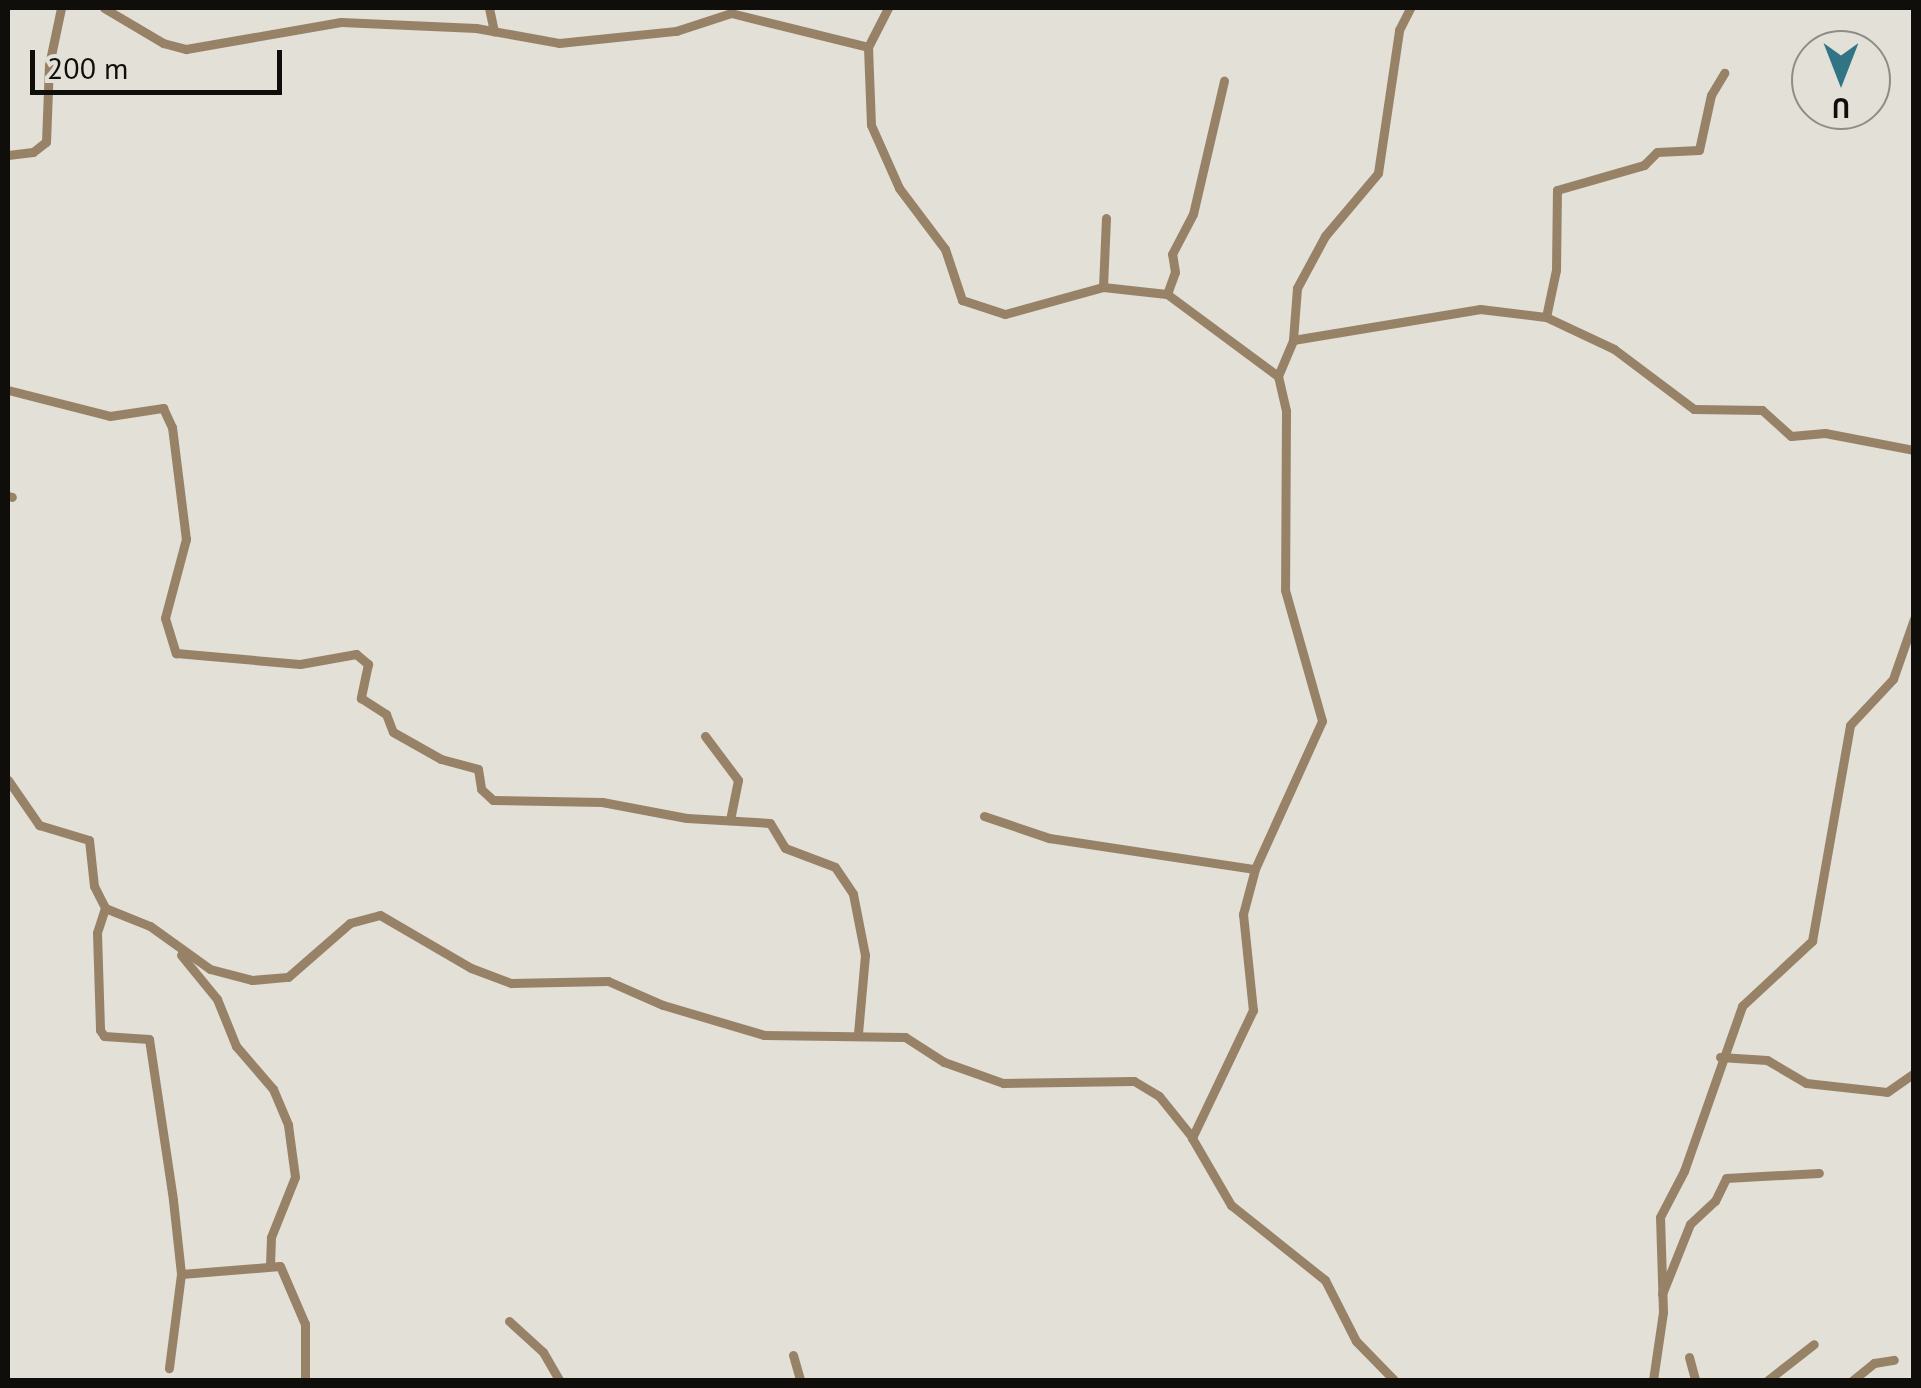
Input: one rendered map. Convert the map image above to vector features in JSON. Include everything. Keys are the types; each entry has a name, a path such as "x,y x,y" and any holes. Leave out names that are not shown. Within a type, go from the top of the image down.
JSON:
{"street":[{"path":"8,155 46,142 49,64 60,8"},
{"path":"104,8 163,43 186,49 335,22 494,31 534,43 620,38 676,31 731,13 868,47"},
{"path":"490,8 494,31"},
{"path":"888,8 868,47 866,82 876,139 899,188 945,249 962,300 990,312 1021,313 1104,287 1167,294 1278,376"},
{"path":"1192,1138 1253,1010 1256,988 1241,930 1255,870 1322,721 1285,590 1286,424 1278,376 1293,340 1297,288 1325,236 1378,173 1399,30 1410,8"},
{"path":"1546,317 1556,260 1557,190 1644,166 1656,152 1699,150 1711,95 1724,73"},
{"path":"1167,294 1175,272 1172,254 1192,214 1224,81"},
{"path":"1104,287 1106,218"},
{"path":"1293,340 1480,309 1546,317 1614,349 1694,409 1762,410 1791,436 1825,433 1914,450"},
{"path":"8,390 110,416 163,408 172,427 186,539 164,618 176,654 300,664 356,654 368,664 361,698 386,714 395,735 441,759 478,769 481,788 493,800 602,802 772,824 785,848 835,866 850,889 865,956 858,1033"},
{"path":"1653,1380 1662,1294 1660,1217 1684,1171 1720,1057 1748,996 1812,941 1850,726 1891,682 1914,619"},
{"path":"705,736 738,780 730,820"},
{"path":"8,780 39,826 89,840 94,886 105,908 150,926 210,969 272,981 288,976 350,923 380,915 511,983 608,980 748,1032 905,1037 944,1062 1003,1083 1134,1080 1159,1096 1192,1138 1231,1205 1325,1280 1356,1340 1394,1380"},
{"path":"984,816 1049,838 1255,870"},
{"path":"105,908 97,933 100,1030 149,1040 181,1274 169,1368"},
{"path":"176,946 217,1000 236,1046 273,1089 288,1125 294,1177 271,1237 270,1263"},
{"path":"1720,1057 1767,1060 1806,1083 1887,1092 1914,1073"},
{"path":"1662,1294 1690,1224 1714,1201 1726,1178 1819,1173"},
{"path":"181,1274 270,1263 285,1272 302,1312 306,1380"},
{"path":"509,1321 543,1352 559,1380"},
{"path":"1768,1380 1814,1344"},
{"path":"793,1355 800,1380"},
{"path":"1689,1357 1695,1380"},
{"path":"1853,1380 1874,1363 1894,1360"}]}
